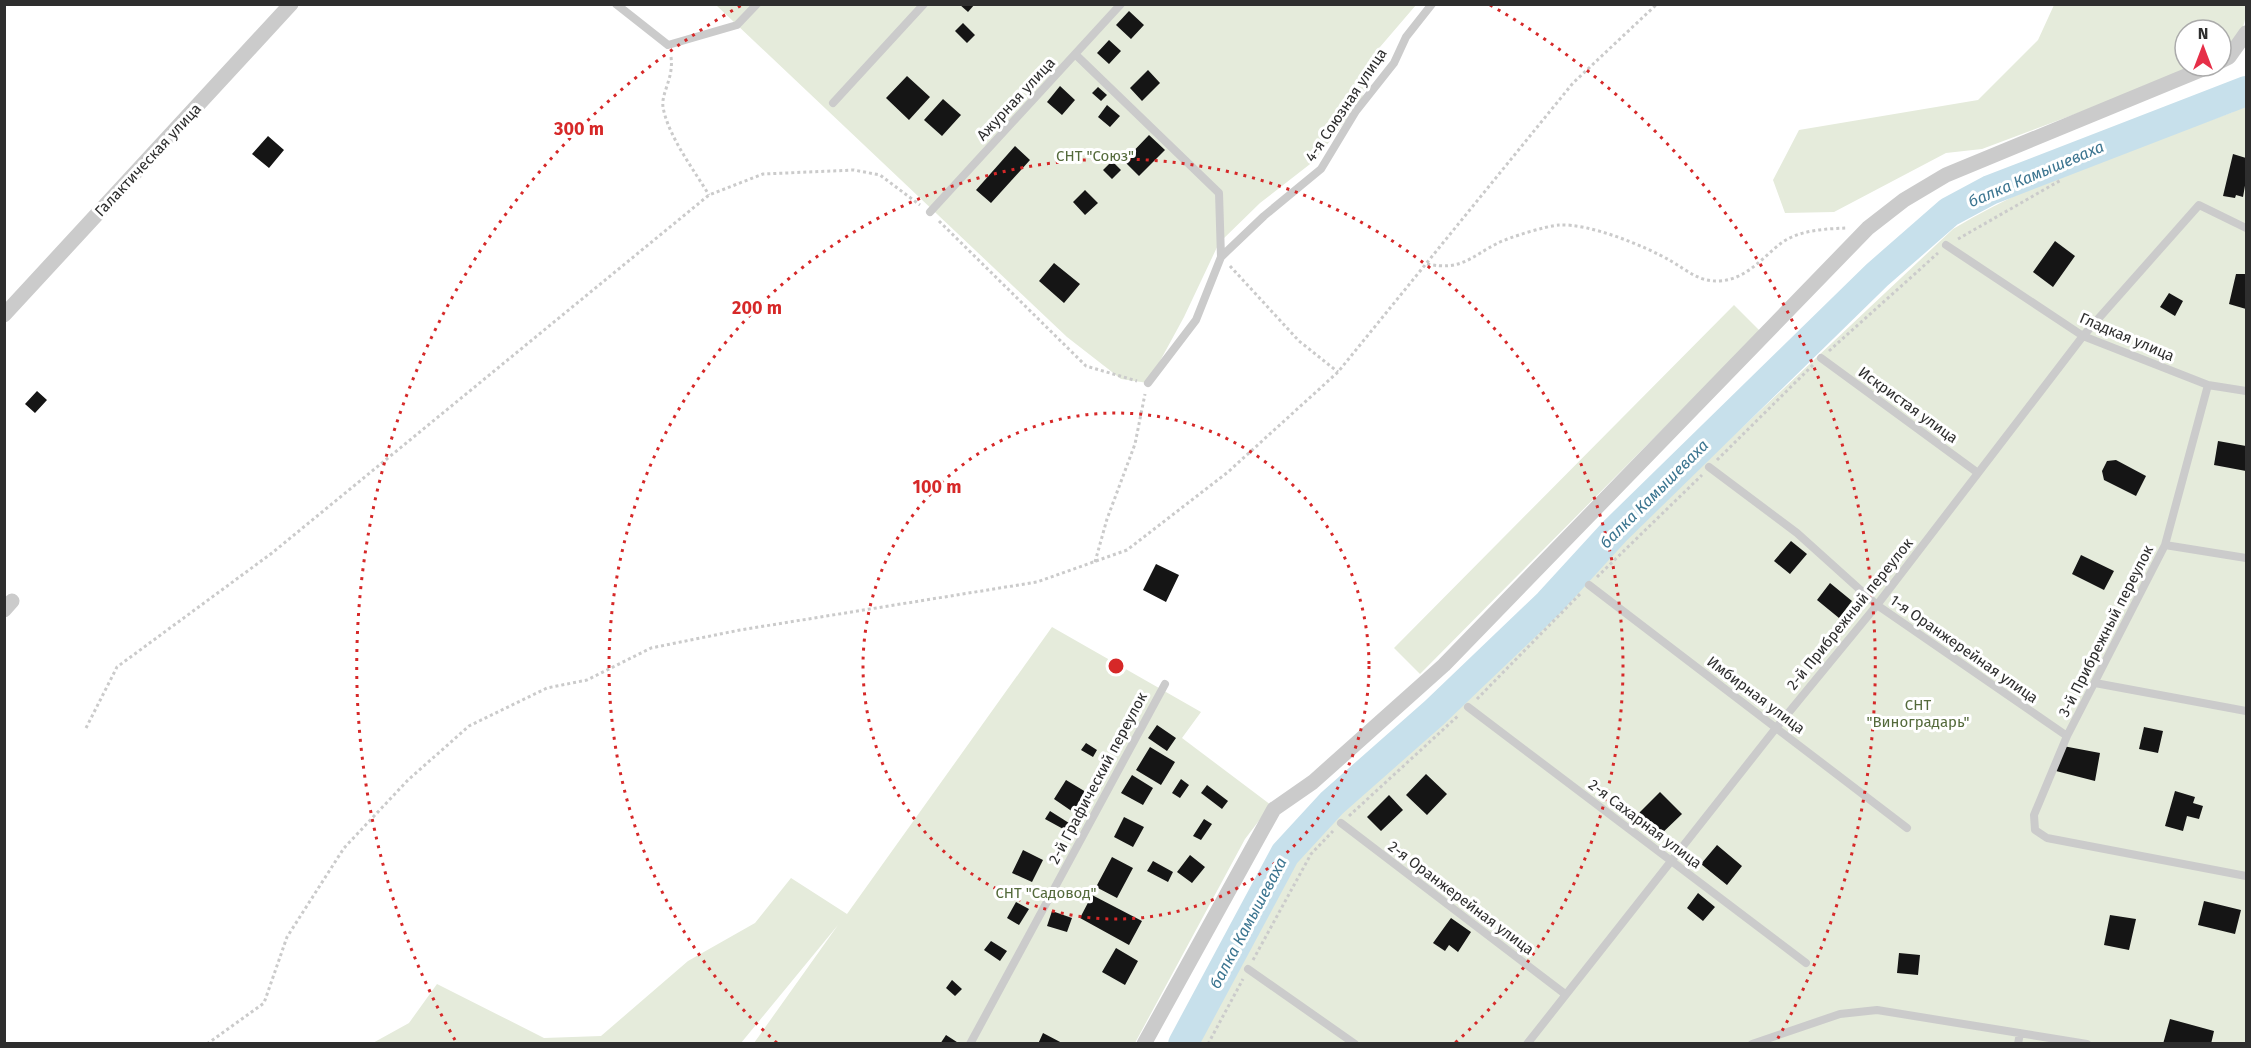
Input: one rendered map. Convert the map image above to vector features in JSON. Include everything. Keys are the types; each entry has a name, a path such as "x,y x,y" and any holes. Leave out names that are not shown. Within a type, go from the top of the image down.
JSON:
{"street":[{"name":"Галактическая улица","path":"4,315 291,4"},
{"path":"2233,52 2247,33"},
{"path":"1144,1044 1274,808 1313,782 1444,665 1868,228 1904,200 1946,175 2181,78"}],"lane":[{"path":"615,4 668,45 737,25 757,4"},
{"path":"833,103 924,4"},
{"name":"Ажурная улица","path":"930,212 1121,4"},
{"name":"4-я Союзная улица","path":"1148,383 1196,320 1221,257 1264,216 1321,169 1356,111 1394,63 1406,37 1432,4"},
{"path":"1075,54 1219,193 1221,257"},
{"name":"2-й Прибрежный переулок","path":"1529,1042 1776,728 1877,605 2083,336 2199,205 2247,228"},
{"name":"Гладкая улица","path":"1946,245 2083,336 2208,385 2247,391"},
{"name":"Искристая улица","path":"1821,358 1978,473"},
{"name":"3-й Прибрежный переулок","path":"2208,385 2165,545 2067,736 2034,815 2035,830 2047,838 2247,876"},
{"name":"1-я Оранжерейная улица","path":"1709,467 1797,533 1877,605 2067,736"},
{"path":"2165,545 2247,558"},
{"name":"Имбирная улица","path":"1589,585 1907,828"},
{"path":"2096,683 2247,711"},
{"name":"2-й Графический переулок","path":"970,1044 1165,684"},
{"name":"2-я Сахарная улица","path":"1468,707 1806,963"},
{"name":"2-я Оранжерейная улица","path":"1341,824 1565,994"},
{"path":"1248,969 1355,1044"},
{"path":"1752,1044 1840,1014 1877,1010 2087,1044"},
{"path":"2018,1044 2020,1033"}],"path":[{"path":"207,1044 264,1003 287,937 344,848 408,780 469,726 548,688 587,680 651,648 740,630 1037,582 1127,550 1228,472 1338,372 1573,83 1658,4"},
{"path":"668,45 673,70 663,106 677,143 709,195"},
{"path":"86,728 117,667 272,553 709,195 763,174 854,171 880,175 930,212 1086,366 1121,379 1148,383 1135,444 1107,519 1095,562"},
{"path":"1426,264 1440,267 1472,261 1498,243 1559,225 1614,236 1670,261 1698,279 1721,281 1754,269 1782,242 1817,229 1868,228"},
{"path":"1221,257 1299,341 1338,372"}],"green space":[{"name":"СНТ \"Союз\"","path":"716,5 1416,5 1380,47 1360,103 1314,161 1260,203 1219,243 1184,317 1148,383 1121,379 1067,337"},
{"path":"2054,5 2246,5 2241,32 2233,43 2233,18 2173,18 2173,76 2163,81 1982,149 1946,153 1834,212 1785,213 1773,180 1799,130 1978,100 2038,40"},
{"name":"СНТ \"Виноградарь\"","path":"2246,103 2246,1043 1186,1044 1294,861 1339,807 1953,229 2020,193 2126,150 2233,112"},
{"path":"1734,305 1760,331 1420,674 1394,648"},
{"name":"СНТ \"Садовод\"","path":"1052,627 1201,712 1182,738 1271,805 1245,839 1135,1043 754,1043 838,925 741,1043 371,1044 409,1023 437,984 544,1038 601,1036 688,961 755,923 791,878 847,914"}],"building":[{"path":"959,4 975,4 968,12"},
{"path":"1129,11 1144,25 1131,39 1116,25"},
{"path":"963,23 975,35 967,43 955,31"},
{"path":"1109,40 1121,51 1109,64 1097,53"},
{"path":"1148,70 1160,83 1142,101 1130,88"},
{"path":"907,76 930,97 909,120 886,98"},
{"path":"1060,86 1075,100 1062,115 1047,102"},
{"path":"1098,87 1107,95 1101,101 1092,93"},
{"path":"943,99 961,115 942,136 924,120"},
{"path":"1107,105 1120,116 1110,127 1098,117"},
{"path":"1149,135 1165,150 1139,176 1124,161"},
{"path":"268,136 284,150 269,168 252,154"},
{"path":"1015,146 1030,160 991,203 976,190"},
{"path":"2233,154 2246,158 2243,197 2223,196"},
{"path":"1112,161 1121,170 1112,179 1103,170"},
{"path":"1085,190 1098,203 1085,215 1073,202"},
{"path":"2055,241 2075,256 2053,287 2033,272"},
{"path":"1054,263 1080,284 1064,303 1039,281"},
{"path":"2236,274 2246,274 2246,309 2229,304"},
{"path":"2169,293 2183,301 2175,316 2160,307"},
{"path":"37,391 47,400 35,413 25,404"},
{"path":"2218,441 2246,446 2246,471 2214,465"},
{"path":"2116,460 2146,476 2136,496 2104,480 2102,471 2107,461"},
{"path":"1791,541 1807,554 1790,574 1774,561"},
{"path":"2081,555 2114,571 2104,590 2072,574"},
{"path":"1156,564 1179,575 1166,602 1143,590"},
{"path":"1830,583 1852,601 1839,618 1817,600"},
{"path":"1132,708 1140,713 1134,723 1126,718"},
{"path":"1157,725 1176,738 1167,751 1148,738"},
{"path":"2144,727 2163,731 2158,753 2139,749"},
{"path":"1086,743 1097,750 1093,757 1081,750"},
{"path":"2063,746 2100,753 2095,781 2056,771"},
{"path":"1150,747 1175,762 1161,785 1136,770"},
{"path":"1426,774 1447,794 1427,815 1406,795"},
{"path":"1132,775 1153,788 1143,805 1121,793"},
{"path":"1181,779 1189,785 1180,798 1172,793"},
{"path":"1066,780 1086,792 1073,812 1054,799"},
{"path":"1207,785 1228,801 1222,809 1201,793"},
{"path":"2175,791 2195,797 2193,803 2203,806 2199,819 2187,816 2183,831 2165,826"},
{"path":"1660,792 1682,814 1657,838 1635,817"},
{"path":"1389,795 1403,810 1381,831 1367,817"},
{"path":"1050,811 1069,823 1065,830 1045,819"},
{"path":"1124,817 1144,827 1133,847 1114,837"},
{"path":"1204,819 1212,824 1201,840 1193,836"},
{"path":"1717,845 1742,866 1727,885 1701,864"},
{"path":"1023,850 1043,860 1032,882 1012,873"},
{"path":"1190,855 1205,867 1192,883 1177,872"},
{"path":"1112,857 1133,868 1117,898 1096,887"},
{"path":"1153,861 1173,872 1168,882 1147,871"},
{"path":"1698,893 1715,907 1703,921 1687,908"},
{"path":"1092,895 1142,921 1129,945 1080,918"},
{"path":"2204,901 2241,910 2235,934 2198,925"},
{"path":"1016,902 1029,909 1019,925 1007,918"},
{"path":"1052,911 1072,918 1067,932 1047,926"},
{"path":"2110,915 2136,919 2129,950 2104,945"},
{"path":"1451,918 1471,932 1458,952 1449,945 1445,951 1433,943"},
{"path":"991,941 1007,951 1000,961 984,950"},
{"path":"1116,948 1138,961 1125,985 1102,972"},
{"path":"1899,953 1920,955 1918,975 1897,973"},
{"path":"952,980 962,989 955,996 946,988"},
{"path":"2170,1019 2214,1031 2211,1044 2163,1044"},
{"path":"1043,1033 1064,1044 1038,1044"},
{"path":"946,1035 960,1044 940,1044"}],"waterway":[{"name":"балка Камышеваха","path":"1183,1044 1285,854 1332,803 1434,713 1549,603 1615,531 1877,275 1949,212 1990,190 2246,91"}]}
